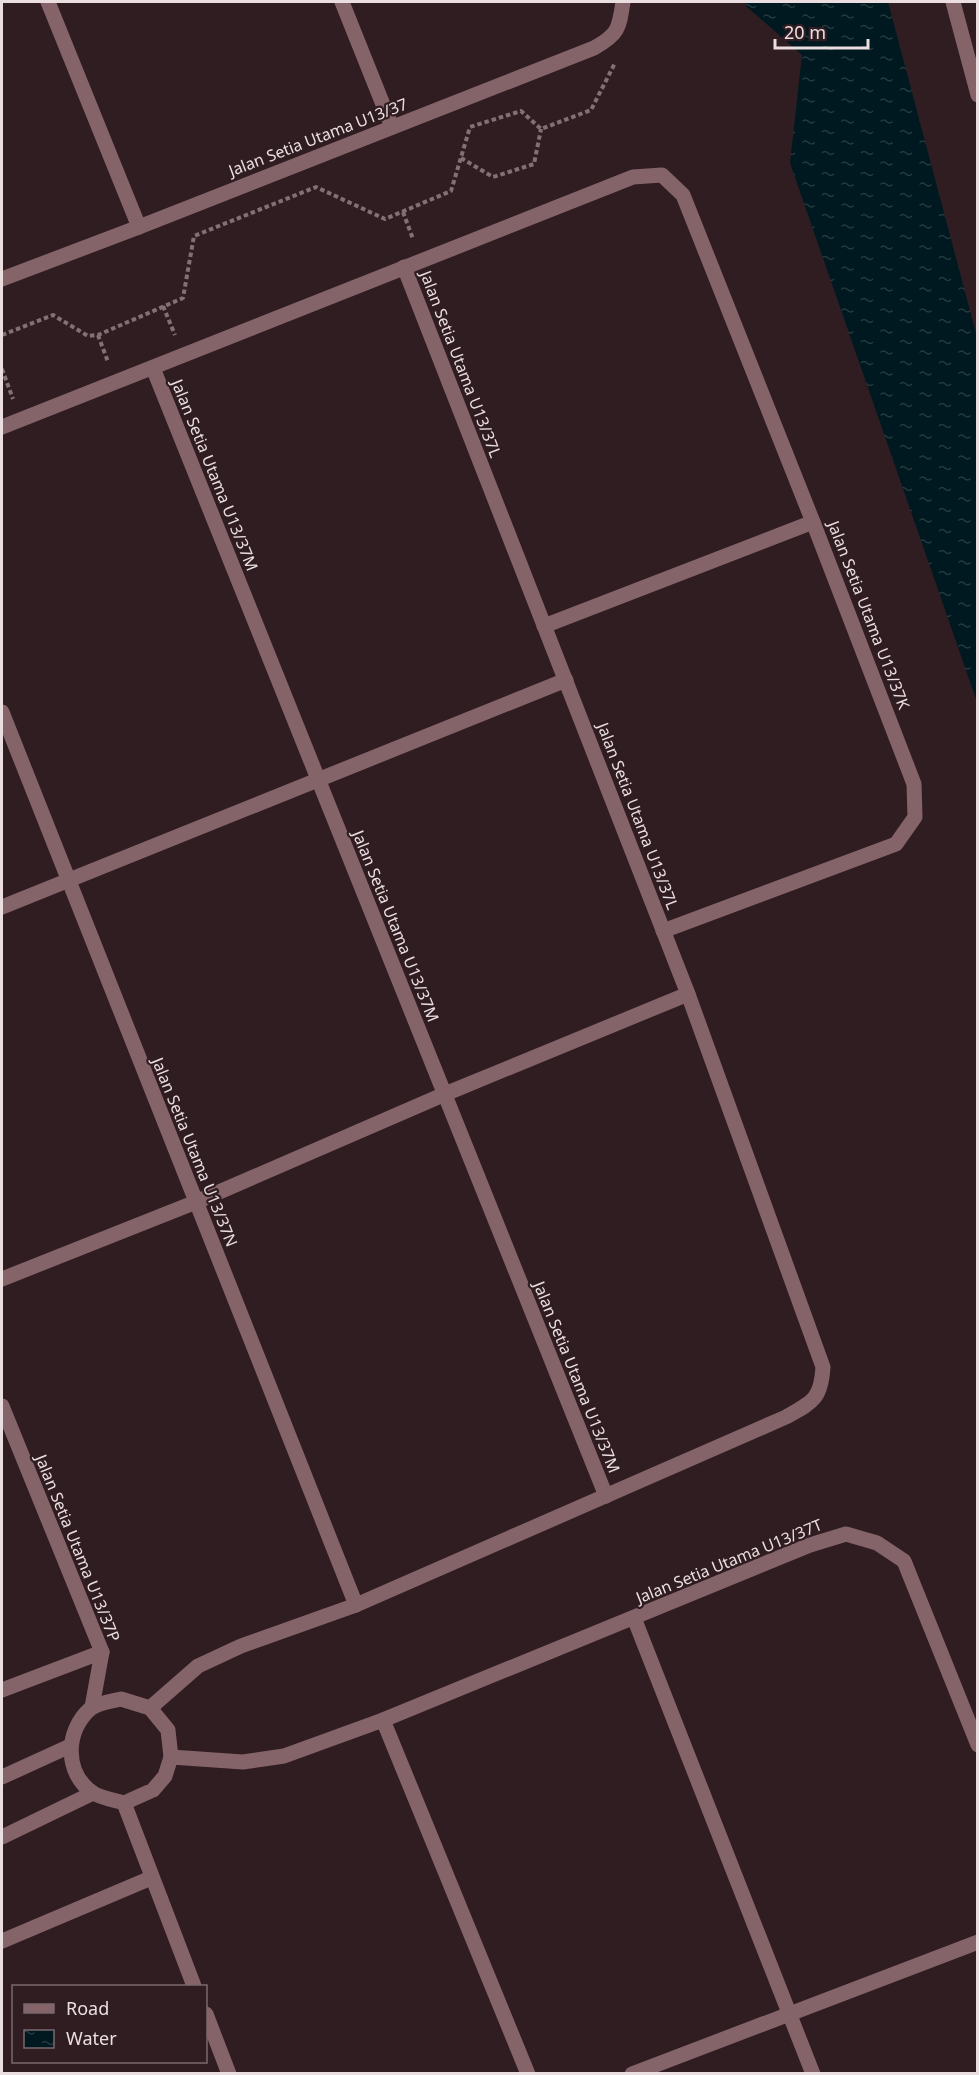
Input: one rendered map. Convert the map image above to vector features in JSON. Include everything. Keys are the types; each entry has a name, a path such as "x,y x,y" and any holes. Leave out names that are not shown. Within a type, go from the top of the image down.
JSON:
{"street":[{"path":"48,2 139,227"},
{"path":"342,2 392,127"},
{"name":"Jalan Setia Utama U13/37","path":"2,279 594,48 608,41 617,30 623,2"},
{"path":"953,2 978,95"},
{"name":"Jalan Setia Utama U13/37K","path":"420,261 633,177 662,174 683,195 914,784 915,817 896,844 663,932"},
{"path":"2,427 420,261"},
{"name":"Jalan Setia Utama U13/37L","path":"404,267 688,993 823,1367 822,1383 813,1402 786,1417 606,1496"},
{"name":"Jalan Setia Utama U13/37M","path":"153,368 606,1496"},
{"path":"544,626 813,522"},
{"path":"2,907 566,680"},
{"name":"Jalan Setia Utama U13/37N","path":"2,712 356,1605"},
{"path":"2,1279 196,1202 445,1094 688,993"},
{"name":"Jalan Setia Utama U13/37P","path":"2,1406 102,1652 92,1707"},
{"path":"150,1708 198,1666 241,1646 356,1605 606,1496"},
{"name":"Jalan Setia Utama U13/37T","path":"171,1757 243,1762 284,1756 383,1720 810,1545 846,1534 877,1543 904,1561 978,1745"},
{"path":"634,1618 813,2073"},
{"path":"2,1690 102,1652"},
{"path":"121,1699 150,1708 168,1730 171,1757 165,1776 153,1790 123,1803 93,1793 75,1773 70,1746 76,1724 92,1707 121,1699"},
{"path":"383,1720 528,2073"},
{"path":"2,1777 70,1746"},
{"path":"2,1837 93,1793"},
{"path":"123,1803 194,1985"},
{"path":"2,1941 151,1878"},
{"path":"632,2073 978,1942"},
{"path":"207,2017 229,2073"}],"path":[{"path":"541,129 591,110 617,59"},
{"path":"2,335 52,315 88,336 98,335 183,298 194,236 316,188 385,219 451,190 470,127 520,111 541,129"},
{"path":"461,158 493,177 534,164 541,129"},
{"path":"403,212 420,261"},
{"path":"163,306 183,356"},
{"path":"2,369 21,419"}],"water":[{"path":"745,2 888,2 977,337 977,702 790,163 802,55 746,6"}]}
